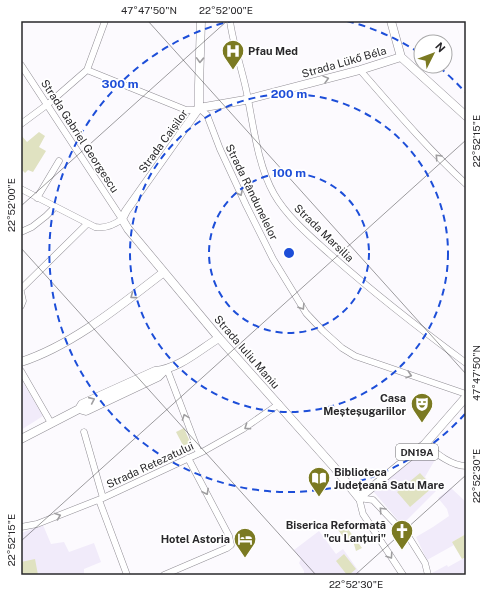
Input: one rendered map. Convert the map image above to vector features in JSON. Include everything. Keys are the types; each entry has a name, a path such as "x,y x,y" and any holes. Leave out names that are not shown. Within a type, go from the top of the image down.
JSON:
{"main road":[{"name":"Strada Caișilor","path":"122,219 126,211 200,108 199,85 201,21"},
{"path":"391,21 401,57 466,116"},
{"name":"Strada Lükő Béla","path":"200,108 248,99 360,70 401,57"},
{"name":"Strada Iuliu Maniu","path":"122,219 128,229 219,338 359,498"},
{"path":"21,362 58,346 79,333 122,304 164,272"},
{"path":"21,439 79,409 86,411 158,377 166,370 190,357 219,338"},
{"name":"DN19A","path":"359,498 425,444 466,396"}],"street":[{"path":"21,124 48,104 87,70 105,21"},
{"name":"Strada Marsilia","path":"230,21 255,137 263,167 274,194 283,207 309,235 362,283 408,321 466,363"},
{"name":"Strada Gabriel Georgescu","path":"21,65 122,219"},
{"path":"87,70 180,108 193,110 200,108"},
{"path":"360,70 414,132 445,165 466,184"},
{"name":"Strada Rândunelelor","path":"200,108 207,115 223,156 270,252 306,313 342,348 355,356 466,396"},
{"path":"37,198 59,161"},
{"path":"21,189 96,227 104,228 113,225 122,219"},
{"path":"21,232 32,227 55,207"},
{"path":"21,306 23,301 21,291 88,224"},
{"path":"166,370 199,453"},
{"path":"21,371 51,423"},
{"name":"Strada Retezatului","path":"21,527 37,524 101,499 199,453 243,429 278,404"},
{"path":"84,432 101,499 127,575"},
{"path":"425,444 449,461 457,465 466,466"},
{"path":"164,575 232,545 188,458"},
{"path":"403,575 363,514 359,498 373,500 410,539 425,563 428,575"}],"shaded area":[{"path":"21,379 43,416 21,430"},
{"path":"423,450 436,458 425,477 436,491 402,525 373,491"},
{"path":"451,488 466,502 466,534 452,542 454,545 427,560 416,537 449,516 447,509 438,498"},
{"path":"43,525 51,544 64,542 69,552 94,543 101,562 84,569 84,575 21,575 21,533"},
{"path":"319,531 336,554 343,549 360,573 357,575 304,575 304,571 299,563 301,559 294,550"},
{"path":"466,557 466,571 459,575 433,575 432,573 447,565 448,567"}],"green space":[{"path":"39,132 45,136 39,147 46,151 33,172 28,170 25,173 21,169 21,135 27,142"},
{"path":"184,428 193,449 187,453 176,432"},
{"path":"420,473 433,487 410,507 397,492"},
{"path":"345,525 362,548 356,551 353,541 349,544 338,530"},
{"path":"466,534 466,557 462,559 452,542"},
{"path":"344,554 356,569 349,575 347,575 336,561"},
{"path":"35,559 38,575 21,575 21,562"}],"place":[{"name":"Pfau Med","path":"233,70"},
{"name":"Casa Meșteșugariilor","path":"422,424"},
{"name":"Biblioteca Judeţeană Satu Mare","path":"319,498"},
{"name":"Biserica Reformată \"cu Lanțuri\"","path":"402,550"},
{"name":"Hotel Astoria","path":"245,558"}]}
